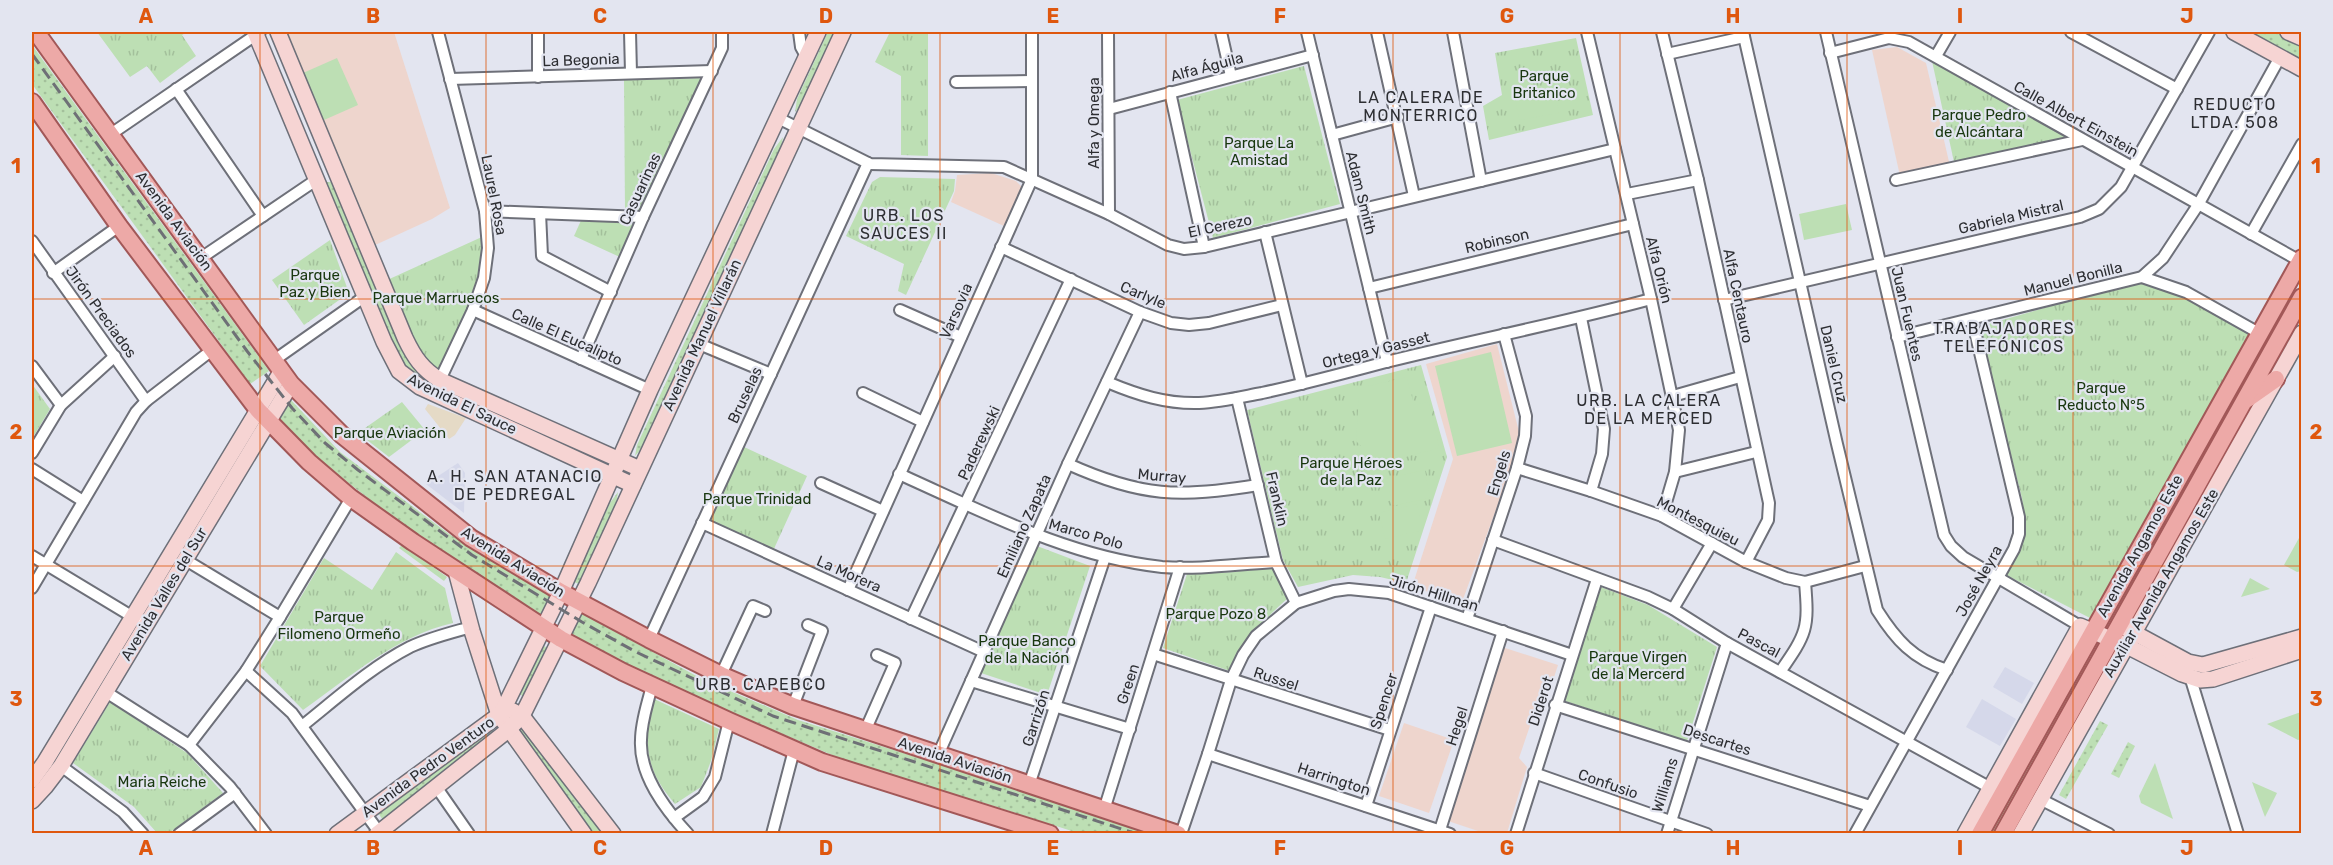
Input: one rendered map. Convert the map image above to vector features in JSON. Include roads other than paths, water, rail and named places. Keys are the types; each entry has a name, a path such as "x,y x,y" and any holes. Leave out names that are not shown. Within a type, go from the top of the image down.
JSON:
{"main road":[{"name":"Avenida Aviación","path":"36,32 282,372 342,435 465,534 561,592 649,639 721,675 793,706 1179,834"},
{"path":"32,102 119,226 263,416 309,462 351,498 544,629 652,685 822,762 1050,834"},
{"name":"Avenida Angamos Este","path":"1980,834 1996,791 2086,628 2301,260"},
{"name":"Avenida Angamos Este","path":"2002,834 2301,297"},
{"path":"2243,402 2276,379"}],"street":[{"path":"111,134 257,32"},
{"name":"Avenida El Sauce","path":"257,32 364,297 399,371 411,382 437,387 640,469"},
{"name":"Avenida El Sauce","path":"278,32 405,338 414,356 437,387 633,485"},
{"name":"Laurel Rosa","path":"437,387 473,310 484,278 488,248 485,211 438,32"},
{"path":"538,32 538,77"},
{"path":"630,32 632,73"},
{"name":"Casuarinas","path":"581,359 643,217 722,48 722,32"},
{"path":"800,32 803,52 806,56"},
{"name":"Avenida Manuel Villarán","path":"544,629 618,459 818,32"},
{"name":"Avenida Manuel Villarán","path":"561,639 843,32"},
{"name":"Varsovia","path":"848,590 1032,179 1032,32"},
{"name":"Alfa y Omega","path":"1108,32 1109,214"},
{"path":"1221,32 1231,76"},
{"name":"Adam Smith","path":"1307,32 1387,362"},
{"path":"1377,32 1414,195"},
{"path":"1453,32 1481,181"},
{"name":"Alfa Orión","path":"1587,32 1627,194 1679,429 1675,472 1662,516"},
{"name":"Alfa Centauro","path":"1662,32 1698,180 1756,452 1767,492 1769,515 1746,562"},
{"name":"Juan Fuentes","path":"1826,32 1944,535 1955,550 1997,578 2086,628"},
{"path":"1936,56 1950,32"},
{"path":"2071,32 2177,89"},
{"name":"Gabriela Mistral","path":"1724,300 2089,214 2118,192 2209,32"},
{"path":"2234,32 2301,69"},
{"path":"2288,32 2301,38"},
{"path":"1667,54 1743,34"},
{"name":"Daniel Cruz","path":"1743,34 1877,610 1887,627 1917,657 1927,664 1947,670"},
{"name":"Calle Albert Einstein","path":"1830,53 1893,38 1909,42 2198,206 2301,260"},
{"name":"Alfa Águila","path":"1109,109 1313,55"},
{"name":"Manuel Bonilla","path":"1897,337 2142,277 2163,258 2198,206 2280,57"},
{"name":"La Begonia","path":"450,79 712,71"},
{"path":"956,82 1032,81"},
{"path":"176,89 263,216"},
{"path":"1170,92 1204,247"},
{"path":"1332,135 1398,117"},
{"name":"El Cerezo","path":"777,118 868,163 897,166 1004,167 1109,214 1168,245 1184,249 1204,247 1615,148"},
{"path":"1896,180 2082,140"},
{"path":"2251,234 2301,144"},
{"name":"Bruselas","path":"649,639 868,163"},
{"path":"201,258 316,180"},
{"path":"1627,194 1698,180"},
{"path":"485,211 643,217"},
{"path":"540,213 542,256 611,292"},
{"name":"Robinson","path":"1369,288 1633,224"},
{"path":"53,273 119,226"},
{"path":"1265,232 1302,384"},
{"name":"Jirón Preciados","path":"32,242 146,401"},
{"name":"Carlyle","path":"1001,247 1140,312 1170,323 1189,325 1223,321 1282,305"},
{"path":"2142,277 2186,292 2259,333"},
{"name":"Paderewski","path":"911,619 967,505 1071,279"},
{"path":"282,372 364,297"},
{"name":"Ortega y Gasset","path":"1107,382 1140,396 1179,403 1216,402 1581,318 1651,299"},
{"name":"Calle El Eucalipto","path":"473,310 650,390"},
{"path":"900,310 961,337"},
{"name":"Emiliano Zapata","path":"938,755 1068,464 1140,312"},
{"path":"1581,318 1604,429 1602,454 1591,490"},
{"name":"José Neyra","path":"1855,834 2014,549 2019,534 2019,517 1972,319"},
{"name":"Auxiliar Avenida Angamos Este","path":"2020,834 2102,687 2131,640 2301,333"},
{"name":"Engels","path":"1467,619 1517,468 1526,426 1526,416 1504,334"},
{"path":"699,344 771,374"},
{"path":"32,588 136,412 146,401 212,350"},
{"path":"32,453 61,405 115,356"},
{"path":"32,366 61,405"},
{"name":"Avenida Valles del Sur","path":"32,801 61,766 184,560 263,416 282,372"},
{"path":"1673,396 1740,377"},
{"path":"863,393 923,422"},
{"name":"Franklin","path":"1237,398 1276,562 1296,603"},
{"name":"Avenida Valles del Sur","path":"32,780 132,616 263,416"},
{"path":"1675,472 1756,452"},
{"name":"Murray","path":"1068,464 1126,487 1169,494 1210,493 1258,485"},
{"name":"Montesquieu","path":"1517,468 1591,490 1662,516 1765,571 1805,582"},
{"path":"32,469 83,501"},
{"name":"Marco Polo","path":"900,474 1036,535 1105,557 1132,563 1180,567 1276,562"},
{"path":"821,483 883,511"},
{"path":"189,745 246,671 351,498"},
{"name":"La Morera","path":"702,523 984,651"},
{"name":"Pascal","path":"1493,540 1648,597 1673,609 1727,643 1996,791"},
{"path":"1673,609 1712,543"},
{"path":"32,556 146,624"},
{"name":"Garrizón","path":"1029,785 1056,707 1082,620 1105,557"},
{"path":"184,560 280,617"},
{"path":"1780,672 1797,647 1806,627 1805,582 1865,566"},
{"name":"Green","path":"1104,810 1180,567"},
{"path":"456,571 471,627 508,730 584,834"},
{"name":"Diderot","path":"1516,834 1555,705 1597,579"},
{"name":"Jirón Hillman","path":"1179,834 1208,754 1231,680 1243,655 1256,636 1296,603 1334,591 1349,589 1389,593 1572,656"},
{"path":"721,675 753,606 765,610"},
{"name":"Spencer","path":"1366,806 1431,607"},
{"path":"793,706 822,631 808,625"},
{"path":"302,726 403,651 429,639 471,627"},
{"path":"2086,628 2115,632 2189,669 2200,680 2213,679 2301,650"},
{"name":"Avenida Pedro Venturo","path":"337,834 502,711 544,629"},
{"name":"Hegel","path":"1445,832 1503,632"},
{"path":"2189,669 2214,664 2301,637"},
{"name":"Avenida Pedro Venturo","path":"378,833 437,788 522,716 561,639"},
{"name":"Williams","path":"1666,834 1727,643"},
{"name":"Russel","path":"1154,654 1390,730"},
{"path":"865,730 895,663 877,655"},
{"path":"2189,669 2238,834"},
{"path":"246,671 270,691 302,726 366,812 378,833"},
{"path":"971,681 1130,729"},
{"path":"652,685 642,723 640,742 643,760 651,780 674,818 688,834"},
{"path":"106,692 189,745 234,793 266,834"},
{"name":"Descartes","path":"1555,705 1870,806"},
{"path":"502,711 522,716 613,834"},
{"path":"674,818 703,797 715,777 729,721"},
{"path":"772,834 794,750"},
{"name":"Harrington","path":"1208,754 1445,832"},
{"path":"61,766 123,812 143,834"},
{"name":"Confusio","path":"1534,773 1707,834"},
{"path":"437,788 469,834"},
{"path":"1965,834 1996,791"},
{"path":"179,834 234,793"},
{"path":"2040,799 2109,834"}],"railway":[{"path":"32,54 247,351 292,408 325,443 358,470 472,555 636,652 773,716 1137,834"}],"district":[{"name":"LA CALERA DE MONTERRICO","path":"1421,106"},
{"name":"REDUCTO LTDA. 508","path":"2235,113"},
{"name":"URB. LOS SAUCES II","path":"904,224"},
{"name":"TRABAJADORES TELEFÓNICOS","path":"2004,337"},
{"name":"URB. LA CALERA DE LA MERCED","path":"1649,409"},
{"name":"A. H. SAN ATANACIO DE PEDREGAL","path":"515,485"},
{"name":"URB. CAPEBCO","path":"761,684"}],"park label":[{"name":"Parque Britanico","path":"1544,84"},
{"name":"Parque Pedro de Alcántara","path":"1979,124"},
{"name":"Parque La Amistad","path":"1259,152"},
{"name":"Parque Paz y Bien","path":"315,284"},
{"name":"Parque Marruecos","path":"436,298"},
{"name":"Parque Reducto N°5","path":"2101,396"},
{"name":"Parque Aviación","path":"390,433"},
{"name":"Parque Héroes de la Paz","path":"1351,472"},
{"name":"Parque Trinidad","path":"757,499"},
{"name":"Parque Pozo 8","path":"1216,614"},
{"name":"Parque Filomeno Ormeño","path":"339,626"},
{"name":"Parque Banco de la Nación","path":"1027,650"},
{"name":"Parque Virgen de la Mercerd","path":"1638,666"},
{"name":"Maria Reiche","path":"162,782"}]}
